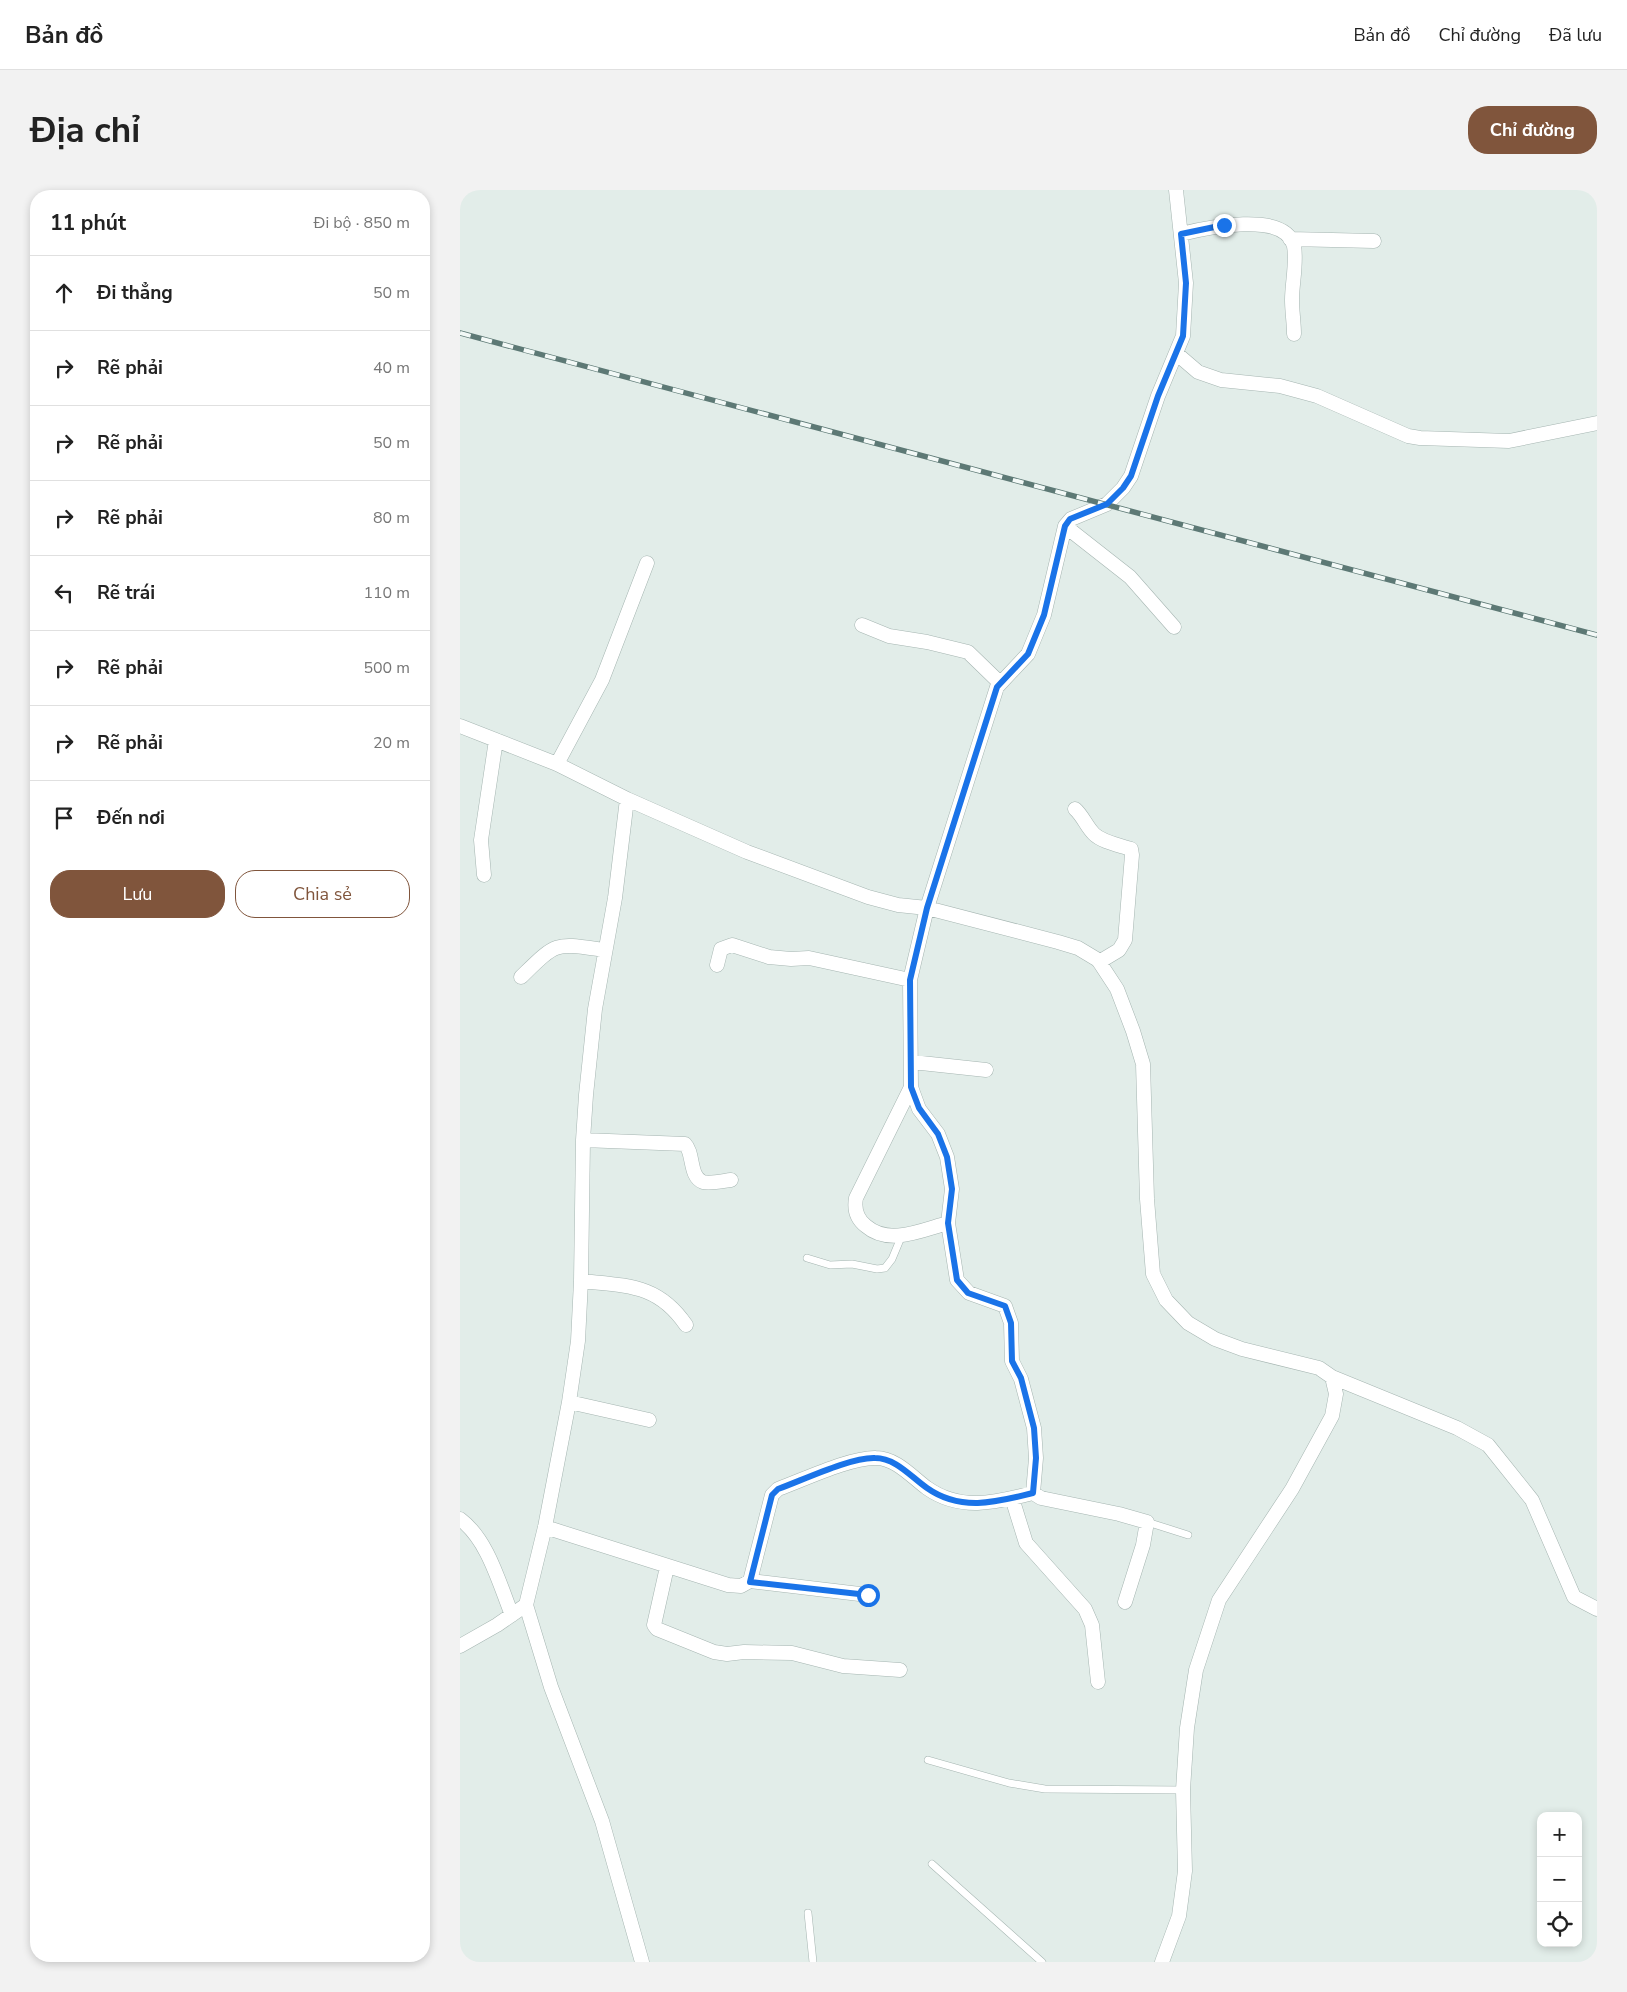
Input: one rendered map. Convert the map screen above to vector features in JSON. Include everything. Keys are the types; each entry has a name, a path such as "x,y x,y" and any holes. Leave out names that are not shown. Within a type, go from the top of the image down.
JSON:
{"street":[{"path":"1033,1493 1036,1458 1034,1428 1021,1378 1012,1361 1011,1323 1005,1306 968,1293 957,1280 948,1223 952,1189 947,1157 938,1134 919,1108 911,1087 910,980 927,908 1000,683 1028,654 1044,615 1065,526 1070,519 1107,504 1127,482 1183,336 1186,313 1186,283 1176,190"},
{"path":"1181,234 1210,227 1251,224 1278,229 1290,239 1294,255 1292,302 1294,334"},
{"path":"1290,239 1374,241"},
{"path":"1176,354 1198,372 1221,380 1280,386 1317,396 1408,436 1420,438 1509,441 1597,423"},
{"path":"1065,526 1130,577 1174,627"},
{"path":"557,764 602,680 647,563"},
{"path":"862,625 889,636 968,652 1000,683"},
{"path":"460,726 557,764 627,799 747,852 817,880 898,905 927,908 1072,946 1099,962 1117,989 1143,1064 1153,1274 1166,1300 1188,1323 1215,1339 1242,1349 1319,1368 1332,1378 1457,1428 1488,1445 1532,1500 1574,1597 1597,1609"},
{"path":"484,874 481,840 496,740"},
{"path":"460,1646 526,1605 532,1589 545,1527 569,1402 578,1340 582,1280 582,1140 595,1009 615,898 627,799"},
{"path":"1075,809 1083,816 1092,832 1099,838 1131,849 1132,855 1125,940 1119,950 1099,962"},
{"path":"717,965 721,950 732,945 769,957 809,958 910,980"},
{"path":"520,977 549,950 559,946 605,950"},
{"path":"912,1062 986,1070"},
{"path":"911,1087 856,1198 855,1206 862,1222 870,1230 881,1235 902,1235 948,1223"},
{"path":"582,1140 685,1144 690,1149 694,1173 698,1179 704,1182 731,1180"},
{"path":"582,1280 638,1288 658,1296 675,1309 686,1325"},
{"path":"1162,1962 1179,1916 1185,1871 1183,1790 1187,1728 1196,1670 1219,1600 1292,1489 1332,1416 1336,1394 1332,1378"},
{"path":"569,1402 649,1420"},
{"path":"750,1582 772,1495 778,1489 858,1460 876,1458 890,1461 929,1490 954,1501 980,1505 1033,1493 1041,1498 1119,1514 1147,1522 1143,1545 1125,1602"},
{"path":"1012,1498 1026,1543 1085,1609 1092,1625 1098,1682"},
{"path":"460,1519 470,1526 481,1542 512,1615"},
{"path":"545,1527 728,1585 741,1586 750,1582 868,1595"},
{"path":"667,1566 654,1625 657,1629 714,1652 727,1654 744,1652 792,1654 843,1666 900,1670"},
{"path":"526,1605 551,1687 602,1820 642,1962"}],"lane":[{"path":"807,1258 830,1265 852,1264 885,1268 892,1259 902,1235"},
{"path":"1147,1522 1188,1535"},
{"path":"928,1760 1009,1783 1045,1789 1183,1790"},
{"path":"932,1864 1042,1962"},
{"path":"808,1913 813,1962"}],"railway":[{"path":"460,333 1597,635"}],"route":[{"path":"868,1595 750,1582 772,1495 778,1489 858,1460 876,1458 890,1461 929,1490 954,1501 980,1505 1033,1493 1036,1458 1034,1428 1021,1378 1012,1361 1010,1349 1011,1323 1005,1306 968,1293 957,1280 948,1223 952,1189 947,1157 938,1134 919,1108 911,1087 910,980 927,908 997,687 1028,654 1044,615 1065,526 1070,519 1107,504 1123,488 1131,476 1158,396 1183,336 1186,313 1186,283 1181,234 1202,228 1224,225"}]}
